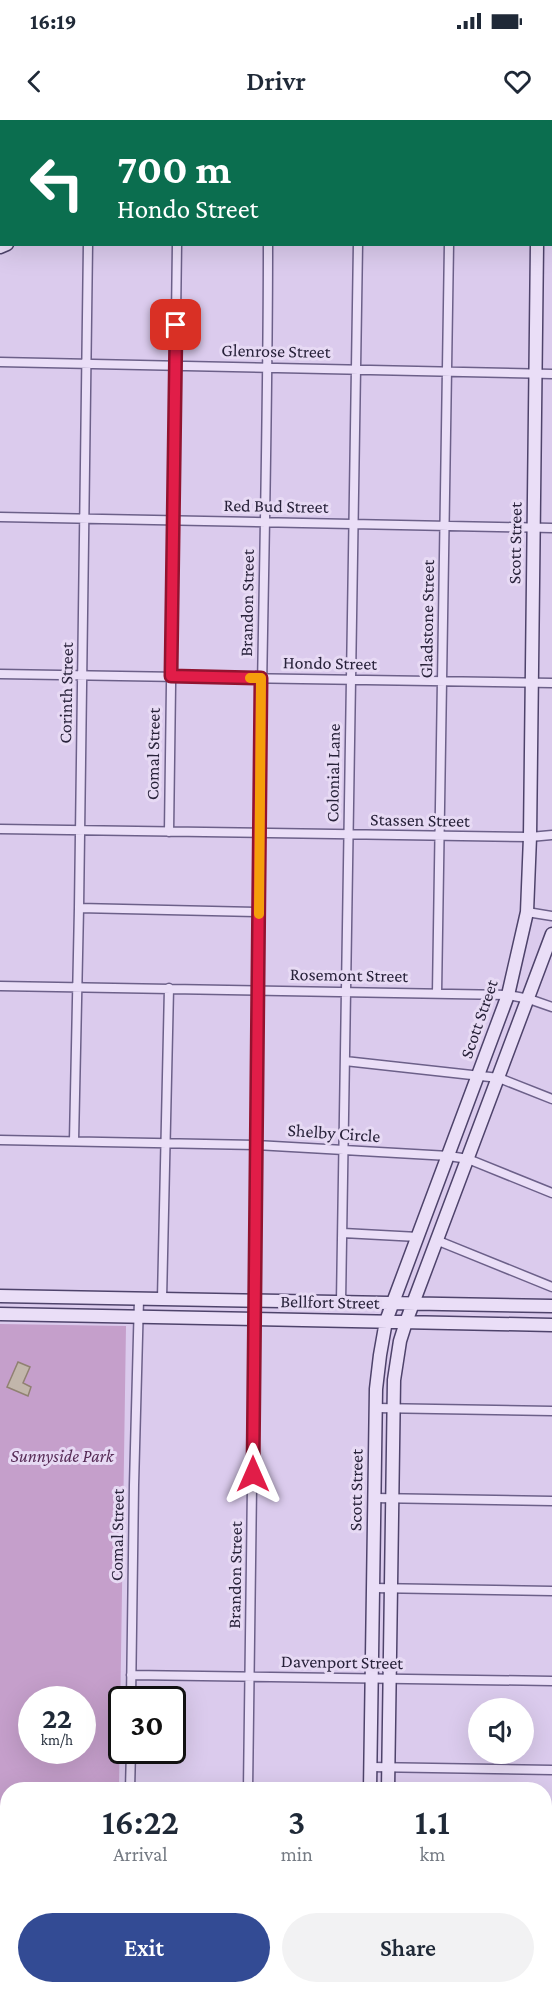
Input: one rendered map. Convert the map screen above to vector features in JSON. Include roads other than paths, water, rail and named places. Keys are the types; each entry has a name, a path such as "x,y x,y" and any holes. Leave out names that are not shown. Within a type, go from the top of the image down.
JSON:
{"main road":[{"name":"Scott Street","path":"370,1782 377,1370 386,1321 508,995 527,912 530,837 537,246"},
{"name":"Scott Street","path":"388,1782 393,1408 396,1360 406,1322 436,1240 552,934"},
{"name":"Bellfort Street","path":"0,1296 546,1306"},
{"path":"546,1306 546,1325"},
{"name":"Bellfort Street","path":"0,1314 546,1325"}],"street":[{"name":"Corinth Street","path":"74,1141 88,246"},
{"name":"Comal Street","path":"169,832 177,246"},
{"name":"Brandon Street","path":"248,1782 268,246"},
{"name":"Colonial Lane","path":"341,1302 358,246"},
{"name":"Gladstone Street","path":"437,993 449,246"},
{"name":"Glenrose Street","path":"0,362 552,374"},
{"name":"Red Bud Street","path":"0,518 552,528"},
{"name":"Hondo Street","path":"0,674 552,683"},
{"name":"Stassen Street","path":"0,829 439,837 552,835"},
{"path":"79,908 260,912"},
{"path":"527,912 552,916"},
{"name":"Rosemont Street","path":"0,986 508,995 552,1007"},
{"path":"162,1299 169,988"},
{"path":"345,1061 499,1078 552,1099"},
{"name":"Shelby Circle","path":"0,1140 256,1145 449,1156 468,1159 552,1193"},
{"path":"343,1233 418,1237"},
{"path":"436,1240 552,1287"},
{"name":"Comal Street","path":"131,1686 139,1299"},
{"path":"376,1408 552,1411"},
{"path":"374,1498 552,1501"},
{"path":"373,1588 552,1591"},
{"name":"Davenport Street","path":"131,1675 552,1681"},
{"path":"130,1764 130,1782"},
{"path":"370,1767 552,1770"}],"park label":[{"name":"Sunnyside Park","path":"62,1456"}]}
